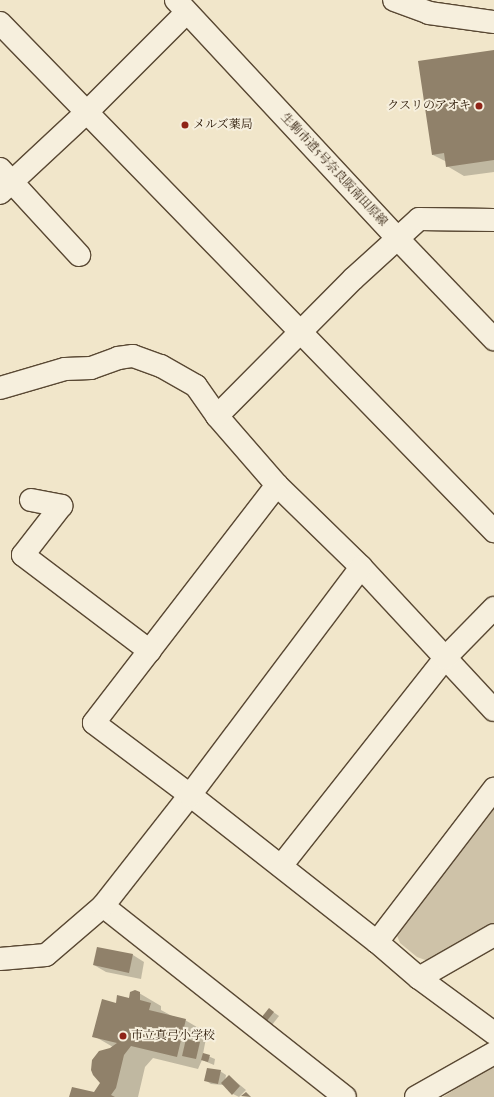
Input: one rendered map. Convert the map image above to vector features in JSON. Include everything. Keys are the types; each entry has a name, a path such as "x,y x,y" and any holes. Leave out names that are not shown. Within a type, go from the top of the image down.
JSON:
{"street":[{"path":"394,0 429,13 494,22"},
{"path":"80,255 4,181 87,112 181,7"},
{"name":"生駒市道5号奈良阪南田原線","path":"181,7 248,76 398,239 494,339"},
{"path":"0,23 494,531"},
{"path":"217,416 353,279 419,219 494,220"},
{"path":"0,388 65,369 91,368 118,358 133,356 161,366 196,386 217,416 277,485 361,567 494,710"},
{"path":"277,485 94,723 281,866 377,942 419,978 494,1033"},
{"path":"32,500 60,506 23,555 150,651"},
{"path":"0,959 46,955 103,906 190,795 361,567"},
{"path":"281,866 445,658 494,608"},
{"path":"377,942 494,789"},
{"path":"103,906 345,1097"},
{"path":"419,978 494,935"},
{"path":"416,1097 494,1053"}],"shaded area":[{"path":"494,805 494,926 431,962 417,957 400,943 396,933"},
{"path":"494,1064 494,1097 443,1097"}],"building":[{"path":"494,50 494,160 446,167 444,153 432,155 418,61"},
{"path":"97,947 133,954 129,973 93,965"},
{"path":"135,990 140,992 140,1000 151,1003 149,1010 186,1019 177,1057 131,1046 124,1055 116,1088 111,1095 115,1097 69,1097 72,1087 94,1092 100,1083 93,1075 91,1070 92,1060 99,1051 110,1048 117,1043 92,1037 102,999 116,1003 117,995 129,998 130,992"},
{"path":"269,1008 274,1012 266,1022 261,1018"},
{"path":"186,1039 200,1042 196,1059 182,1056"},
{"path":"203,1053 210,1055 208,1062 201,1060"},
{"path":"207,1068 221,1070 218,1084 204,1081"},
{"path":"229,1075 240,1086 232,1095 221,1083"},
{"path":"246,1092 251,1097 241,1096"}],"place":[{"name":"クスリのアオキ","path":"479,106"},
{"name":"メルズ薬局","path":"185,125"},
{"name":"市立真弓小学校","path":"123,1036"}]}
